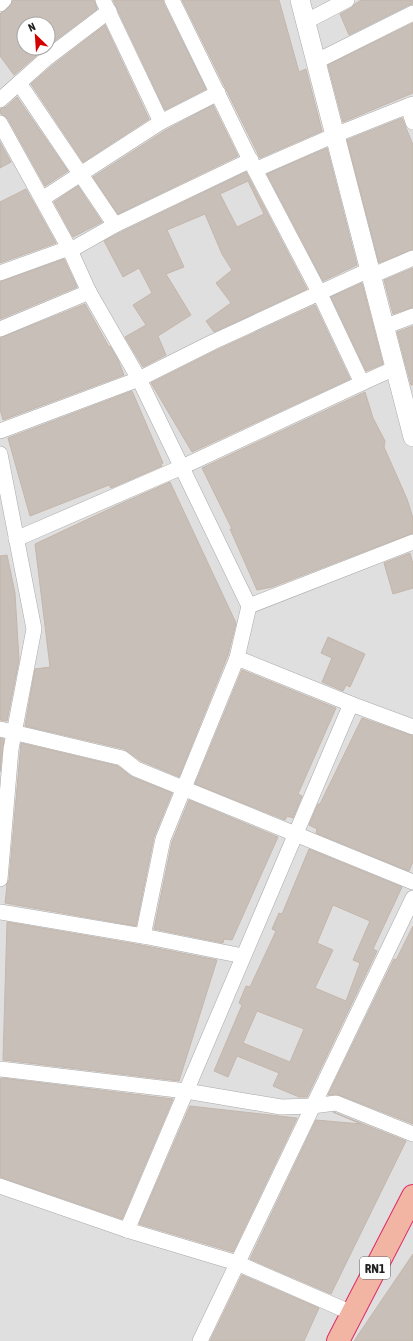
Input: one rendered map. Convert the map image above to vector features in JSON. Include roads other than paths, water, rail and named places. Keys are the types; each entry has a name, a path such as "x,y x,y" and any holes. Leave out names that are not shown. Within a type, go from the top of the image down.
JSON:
{"highway":[{"name":"RN1","path":"338,1341 413,1196"}],"street":[{"path":"0,4 4,0"},
{"path":"172,0 253,165 319,292 362,383"},
{"path":"300,0 413,436"},
{"path":"305,22 347,0"},
{"path":"0,100 106,6 161,122"},
{"path":"315,62 413,13"},
{"path":"19,83 115,225"},
{"path":"42,199 161,122 218,93"},
{"path":"0,273 69,250 115,225 253,165 410,105 413,122"},
{"path":"0,123 69,250 89,292 139,379 248,606 237,658 163,839 143,936"},
{"path":"0,431 139,379 319,292 413,258"},
{"path":"0,329 89,292"},
{"path":"384,327 413,316"},
{"path":"16,539 182,467 395,368"},
{"path":"0,454 34,629 7,730 11,749 0,879"},
{"path":"248,606 413,542"},
{"path":"237,658 351,704 413,727"},
{"path":"127,1230 351,704"},
{"path":"7,730 122,758 136,769 413,882"},
{"path":"200,1341 413,898"},
{"path":"0,912 143,936 243,956"},
{"path":"0,1069 186,1091 281,1106 312,1106 336,1103 413,1134"},
{"path":"0,1186 127,1230 237,1263 352,1313"}]}
